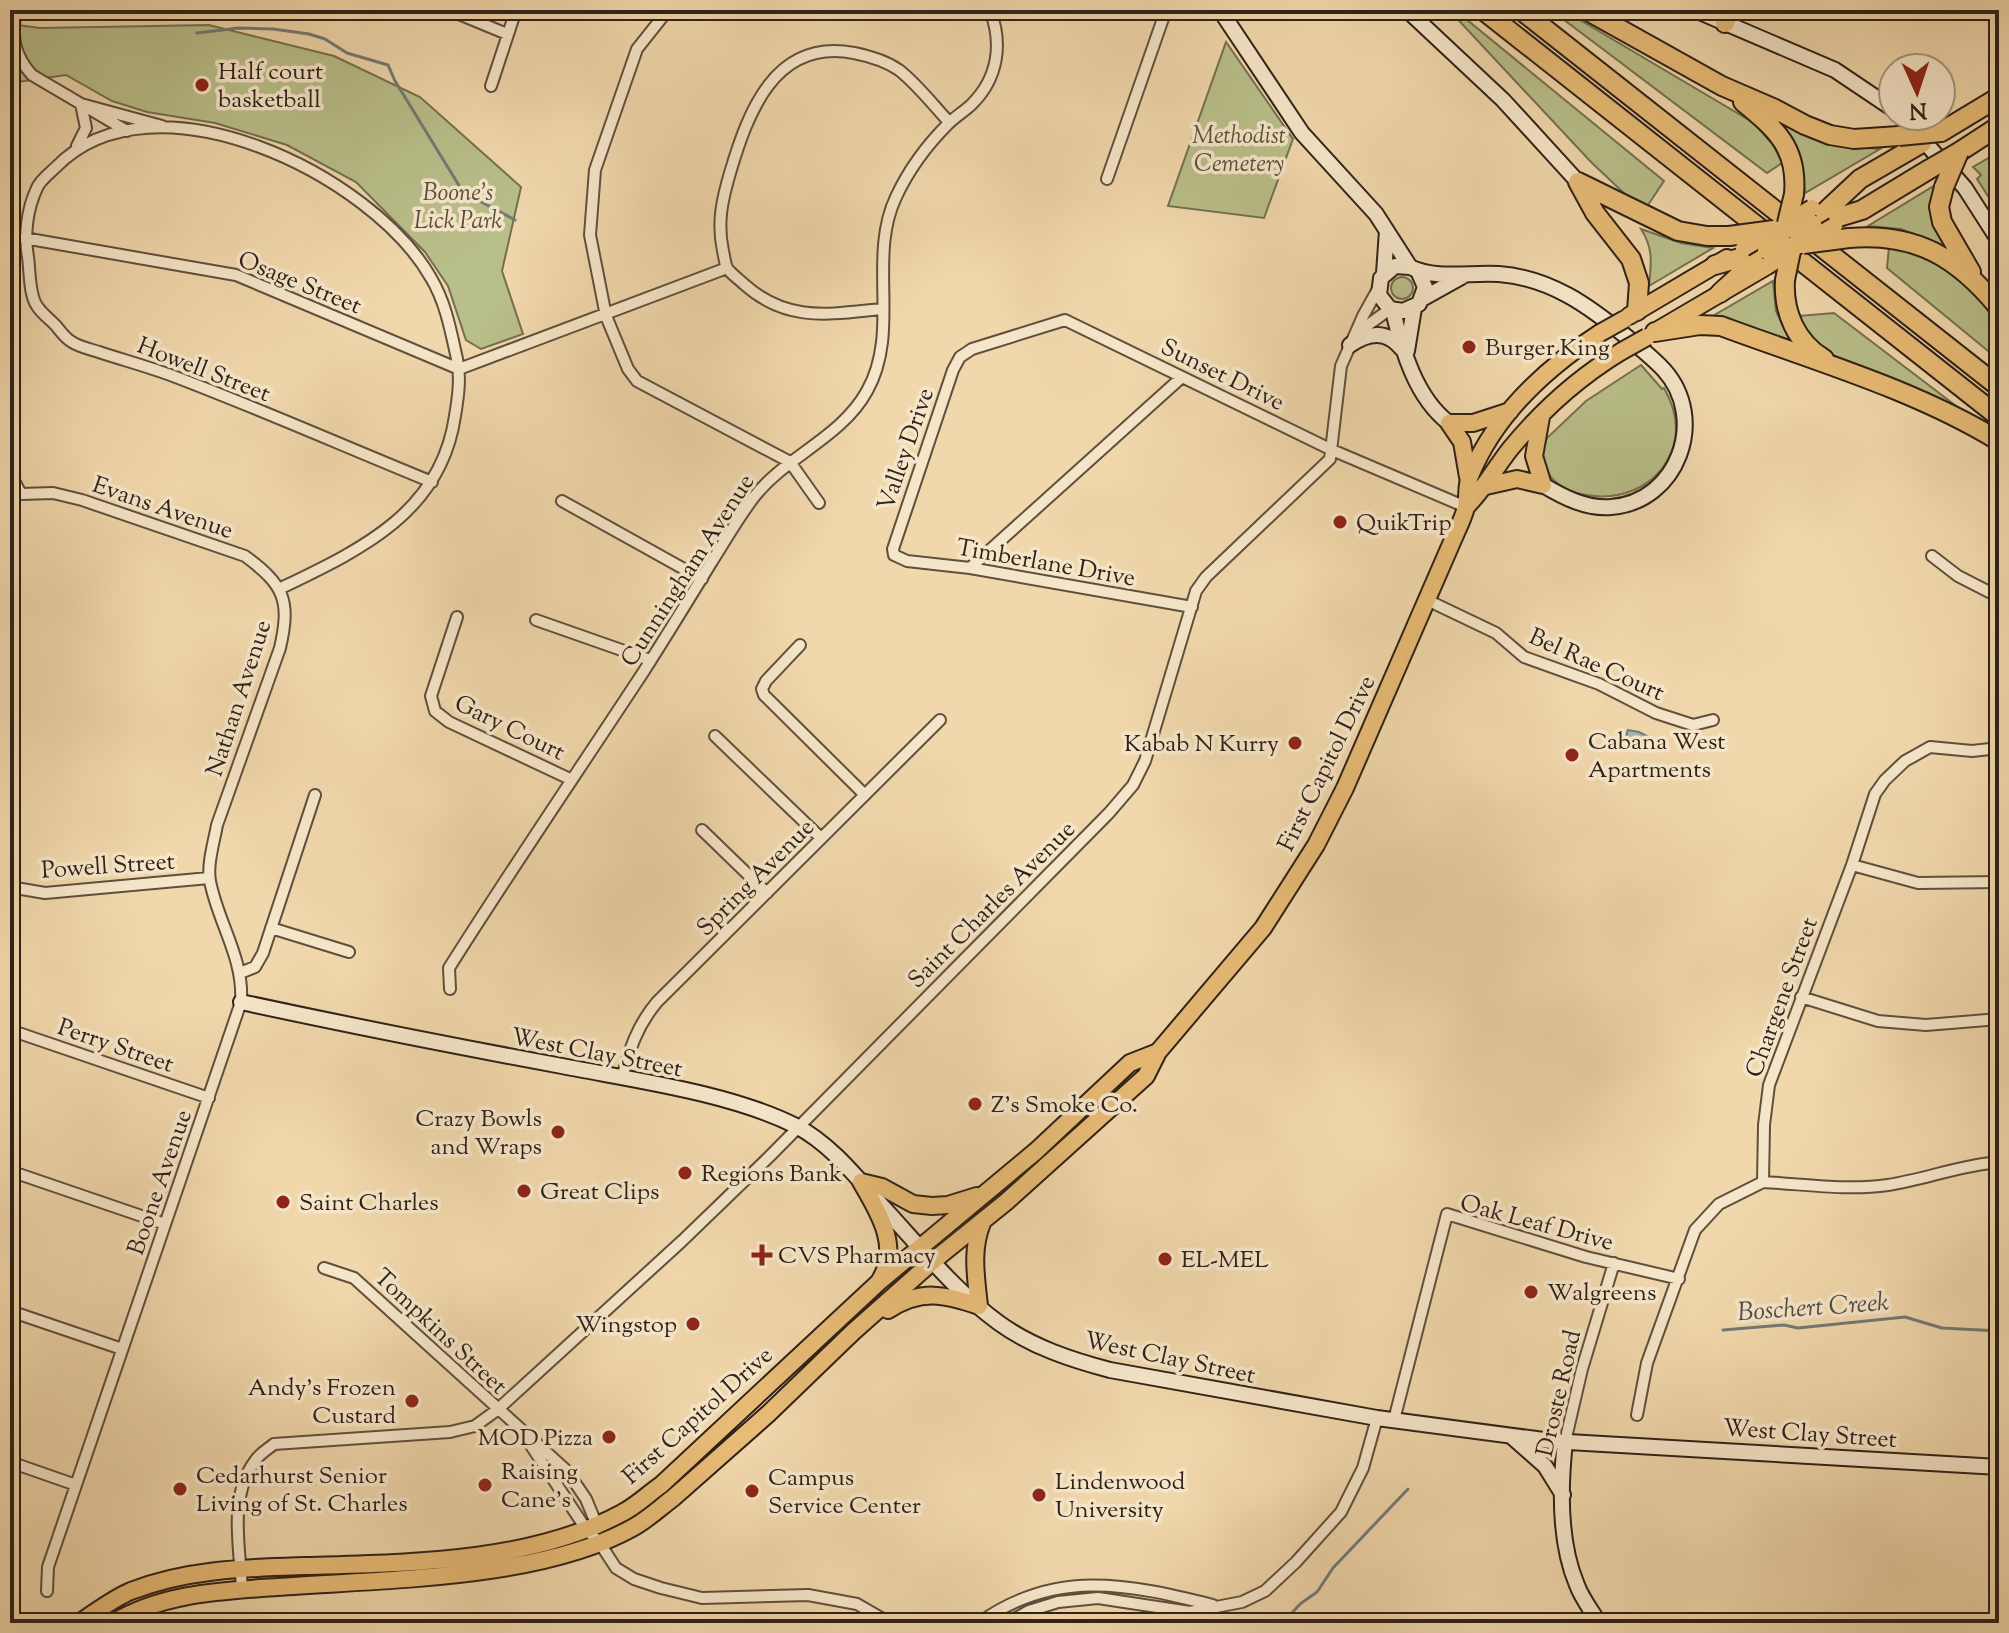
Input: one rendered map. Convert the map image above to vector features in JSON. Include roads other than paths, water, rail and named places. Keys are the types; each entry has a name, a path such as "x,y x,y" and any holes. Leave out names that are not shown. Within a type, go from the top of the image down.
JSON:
{"highway":[{"path":"1483,10 1999,417"},
{"path":"1521,10 1999,387"},
{"path":"1586,10 1722,86 1830,135 1904,143 1941,132 1999,97"},
{"path":"1720,293 1781,227 1794,194 1796,175 1779,133 1722,86"},
{"path":"1578,182 1678,231 1729,236 1862,210 1999,126"},
{"path":"1840,368 1802,341 1787,311 1785,280 1796,247 1860,179 1904,143"},
{"path":"1959,152 1939,207 1942,222 1977,281 1999,308"},
{"path":"1578,182 1595,213 1631,259 1639,283 1631,315"},
{"path":"1715,265 1796,247 1849,238 1877,237 1914,243 1949,259 1977,281"},
{"path":"1651,334 1687,326 1718,325 1840,368 1950,413 1999,441"}],"main road":[{"name":"First Capitol Drive","path":"113,1623 163,1602 212,1591 527,1564 599,1542 635,1526 673,1498 768,1414 853,1332 1146,1076 1158,1052 1241,957 1301,870 1345,788 1427,600 1466,507 1468,479 1510,411 1546,372 1600,333 1715,265"},
{"name":"First Capitol Drive","path":"1466,507 1486,486 1508,452 1542,412 1579,380 1720,293"},
{"path":"1449,423 1473,423 1510,411"},
{"path":"1542,412 1534,456 1543,485"},
{"path":"1449,423 1462,442 1468,479"},
{"path":"1486,486 1517,479 1543,485"},
{"name":"First Capitol Drive","path":"79,1623 109,1602 152,1583 205,1571 384,1563 519,1548 592,1526 624,1512 661,1485 880,1281 1036,1151 1130,1063 1158,1052"},
{"path":"861,1182 882,1187 913,1204 932,1206 948,1205 989,1190"},
{"path":"861,1182 884,1221 888,1249 885,1272 880,1281"},
{"path":"853,1332 903,1300 928,1295 947,1296 979,1306 975,1254 983,1220"}],"street":[{"path":"16,10 12,33 23,64 32,75 127,131"},
{"path":"449,10 507,34"},
{"path":"491,86 516,10"},
{"path":"668,10 637,49 595,170 590,235 606,316 628,369 637,381 790,462 819,503"},
{"name":"Cunningham Avenue","path":"450,989 449,968 753,498 790,462 836,429 867,391 879,363 883,333 882,254 885,225 908,172 949,122 972,104 988,83 995,67 996,27 990,10"},
{"path":"1107,179 1166,10"},
{"path":"1220,10 1302,133 1376,214 1425,287 1418,303 1407,355"},
{"path":"1407,10 1521,118 1578,182"},
{"path":"1695,10 1728,16 1835,70 1877,98"},
{"path":"882,309 822,316 801,313 761,299 727,268 721,240 720,209 740,138 756,102 780,70 807,56 837,50 868,56 897,69 949,122"},
{"path":"81,104 172,129"},
{"path":"74,151 86,128 81,104"},
{"path":"24,238 37,185 87,142 127,131 189,129 274,151 324,176 370,207 431,276 449,320 459,369 454,426 445,456 432,482 404,516 329,565 281,588"},
{"path":"1916,132 1965,188 1999,241"},
{"path":"1387,231 1384,273 1378,289 1382,301 1392,310 1424,396 1449,423"},
{"name":"Osage Street","path":"24,238 236,275 459,369"},
{"name":"Howell Street","path":"24,238 35,304 73,344 171,375 432,482"},
{"path":"1384,273 1395,266 1465,275 1518,277 1540,282 1575,297 1665,371 1680,394 1686,419 1682,451 1668,477 1655,490 1625,505 1609,507 1573,501 1543,485"},
{"path":"459,369 727,268"},
{"path":"1352,340 1392,310 1403,311 1465,275"},
{"name":"Saint Charles Avenue","path":"497,1410 682,1241 799,1127 1067,857 1133,785 1145,761 1196,591 1206,577 1326,466 1332,450 1341,366 1378,289"},
{"name":"Sunset Drive","path":"960,357 972,349 1065,320 1332,450 1466,507"},
{"path":"1352,340 1377,334 1393,339 1407,355"},
{"name":"Valley Drive","path":"894,555 893,549 943,398 960,357"},
{"path":"970,568 1182,377"},
{"path":"10,473 15,496"},
{"name":"Evans Avenue","path":"15,496 53,493 82,500 245,556 281,588"},
{"path":"562,501 702,579"},
{"name":"Timberlane Drive","path":"894,555 907,561 970,568 1192,607"},
{"path":"1932,556 1958,576 1999,597"},
{"name":"Nathan Avenue","path":"240,973 209,878 217,825 286,624 281,588"},
{"name":"Bel Rae Court","path":"1427,600 1496,633 1524,657 1599,684 1656,713 1693,725 1713,720"},
{"name":"Gary Court","path":"457,617 431,696 435,711 449,722 570,779"},
{"path":"536,620 650,660"},
{"path":"800,645 766,681 762,689 764,695 865,795"},
{"name":"Spring Avenue","path":"622,1078 633,1037 644,1017 940,720"},
{"path":"715,736 821,838"},
{"name":"Chargene Street","path":"1763,1182 1764,1125 1769,1085 1852,865 1875,794 1905,761 1930,747 1972,751 1999,748"},
{"path":"240,973 259,961 315,795"},
{"path":"702,830 767,893"},
{"path":"1852,865 1918,883 1999,882"},
{"name":"Powell Street","path":"10,887 45,893 209,878"},
{"path":"271,928 349,952"},
{"name":"Boone Avenue","path":"47,1591 48,1567 241,1002 240,973"},
{"path":"1801,997 1878,1021 1926,1025 1999,1019"},
{"name":"West Clay Street","path":"241,1002 735,1103 799,1127 835,1155 919,1247 1000,1324 1033,1343 1085,1363 1187,1385 1377,1418 1511,1436 1565,1442 1999,1467"},
{"name":"Perry Street","path":"10,1030 209,1098"},
{"path":"1637,1415 1647,1363 1695,1230 1719,1204 1763,1182 1861,1188 1914,1181 1978,1164 1999,1162"},
{"path":"10,1171 165,1224"},
{"name":"Oak Leaf Drive","path":"1394,1420 1447,1214 1498,1231 1679,1279"},
{"name":"Droste Road","path":"1599,1623 1577,1588 1569,1562 1563,1495 1565,1442 1582,1369 1614,1263"},
{"name":"Tompkins Street","path":"324,1268 354,1278 567,1471 586,1499 599,1542"},
{"path":"10,1311 122,1349"},
{"path":"242,1589 237,1509 242,1484 255,1459 274,1444 450,1432 475,1426 497,1410"},
{"path":"1007,1623 1041,1606 1098,1598 1190,1612 1242,1602 1265,1591 1341,1512 1363,1468 1377,1418"},
{"name":"Tompkins Street","path":"524,1435 592,1526"},
{"path":"1511,1436 1545,1466 1563,1495"},
{"path":"10,1462 76,1485"},
{"path":"599,1542 616,1568 634,1579 702,1598 808,1595 857,1604 890,1623"},
{"path":"979,1623 1028,1596 1078,1585 1132,1587 1218,1606"}],"waterway":[{"path":"197,33 238,28 309,34 325,39 347,53 388,65 463,192 515,220"},
{"name":"Boschert Creek","path":"1723,1330 1784,1325 1798,1328 1905,1317 1942,1328 1999,1331"},
{"name":"Boschert Creek","path":"1283,1623 1300,1604 1317,1592 1333,1568 1408,1489"}],"place":[{"name":"Half court basketball","path":"202,85"},
{"name":"Burger King","path":"1469,347"},
{"name":"QuikTrip","path":"1340,522"},
{"name":"Kabab N Kurry","path":"1295,743"},
{"name":"Cabana West Apartments","path":"1572,755"},
{"name":"Z’s Smoke Co.","path":"975,1104"},
{"name":"Crazy Bowls and Wraps","path":"558,1132"},
{"name":"Regions Bank","path":"685,1173"},
{"name":"Great Clips","path":"524,1191"},
{"name":"Saint Charles","path":"283,1202"},
{"name":"CVS Pharmacy","path":"762,1255"},
{"name":"EL-MEL","path":"1165,1259"},
{"name":"Walgreens","path":"1531,1292"},
{"name":"Wingstop","path":"693,1324"},
{"name":"Andy's Frozen Custard","path":"412,1401"},
{"name":"MOD Pizza","path":"609,1437"},
{"name":"Raising Cane's","path":"485,1485"},
{"name":"Cedarhurst Senior Living of St. Charles","path":"180,1489"},
{"name":"Campus Service Center","path":"752,1491"},
{"name":"Lindenwood University","path":"1039,1495"}],"park label":[{"name":"Methodist Cemetery","path":"1239,149"},
{"name":"Boone's Lick Park","path":"458,206"}]}
